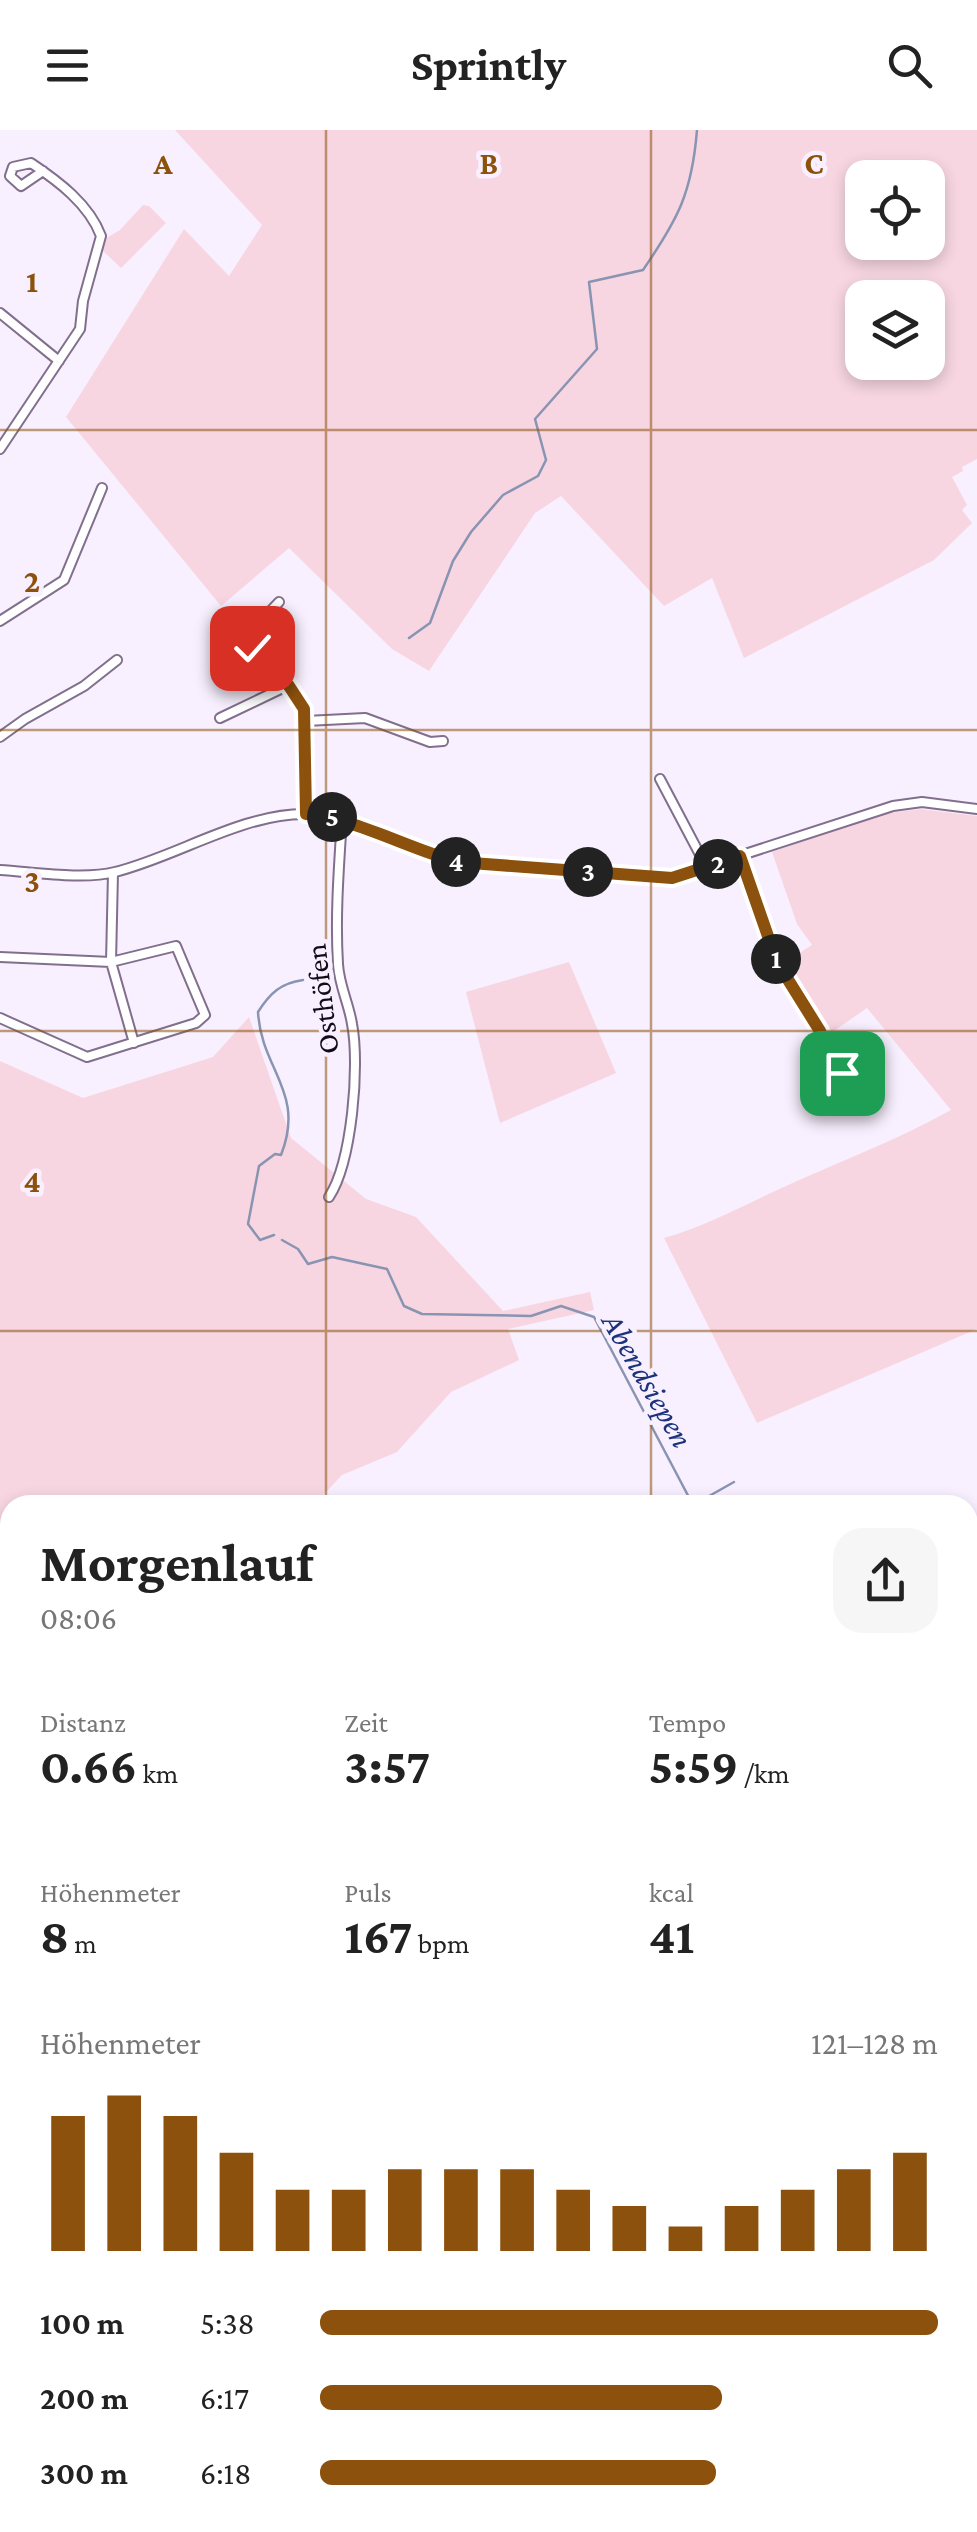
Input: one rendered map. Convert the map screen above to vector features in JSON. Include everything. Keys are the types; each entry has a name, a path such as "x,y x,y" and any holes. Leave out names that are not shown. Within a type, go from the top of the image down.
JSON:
{"street":[{"path":"0,449 80,329 101,236 89,212 43,171"},
{"path":"0,313 59,361"},
{"path":"0,622 64,580 102,488"},
{"path":"279,602 247,636 252,648 289,686 304,709 306,814"},
{"path":"0,738 118,660"},
{"path":"220,718 289,686"},
{"path":"306,722 365,718 430,742 443,741"},
{"path":"660,779 707,868"},
{"path":"0,870 113,873 256,823 306,814 342,818 426,854 458,862 672,878 893,806 922,802 977,810"},
{"name":"Osthöfen","path":"330,1198 345,1154 352,1115 353,1028 338,970 342,818"},
{"path":"740,856 777,962 842,1073"},
{"path":"113,873 111,962 134,1042"},
{"path":"0,958 111,962 176,946 206,1015 196,1023 87,1057 0,1018"}],"shaded area":[{"path":"175,130 977,130 977,459 952,477 967,505 962,510 972,523 934,560 744,658 712,578 664,606 561,496 535,513 429,671 392,649 289,548 221,606 66,417 184,229 229,276 262,225"},
{"path":"143,205 166,223 121,268 102,250 103,240 120,230"},
{"path":"920,809 977,816 977,1329 757,1423 664,1238 719,1217 951,1110 867,1008 828,1035 782,964 812,945 797,924 772,852 876,815"},
{"path":"569,962 616,1073 500,1123 466,992"},
{"path":"249,1017 291,1138 366,1199 416,1217 503,1311 590,1292 594,1310 508,1329 519,1360 451,1392 397,1452 342,1475 323,1495 0,1495 0,1061 83,1098 213,1057"}],"waterway":[{"name":"Abendsiepen","path":"409,638 430,623 453,561 471,532 503,495 538,476 546,460 535,419 597,349 589,282 643,270 666,235 687,189 697,130"},
{"name":"Abendsiepen","path":"274,1235 260,1240 248,1224 259,1166 275,1154 281,1155 288,1114 286,1097 266,1050 258,1012 277,990 303,980"},
{"name":"Abendsiepen","path":"282,1240 298,1249 308,1264 332,1257 387,1269 404,1306 422,1314 531,1316 561,1306 594,1317 688,1495"},
{"name":"Abendsiepen","path":"711,1495 734,1482"}],"route":[{"path":"252,648 289,686 304,709 306,814 342,818 426,854 512,868 672,878 740,856 777,962 842,1073"}]}
